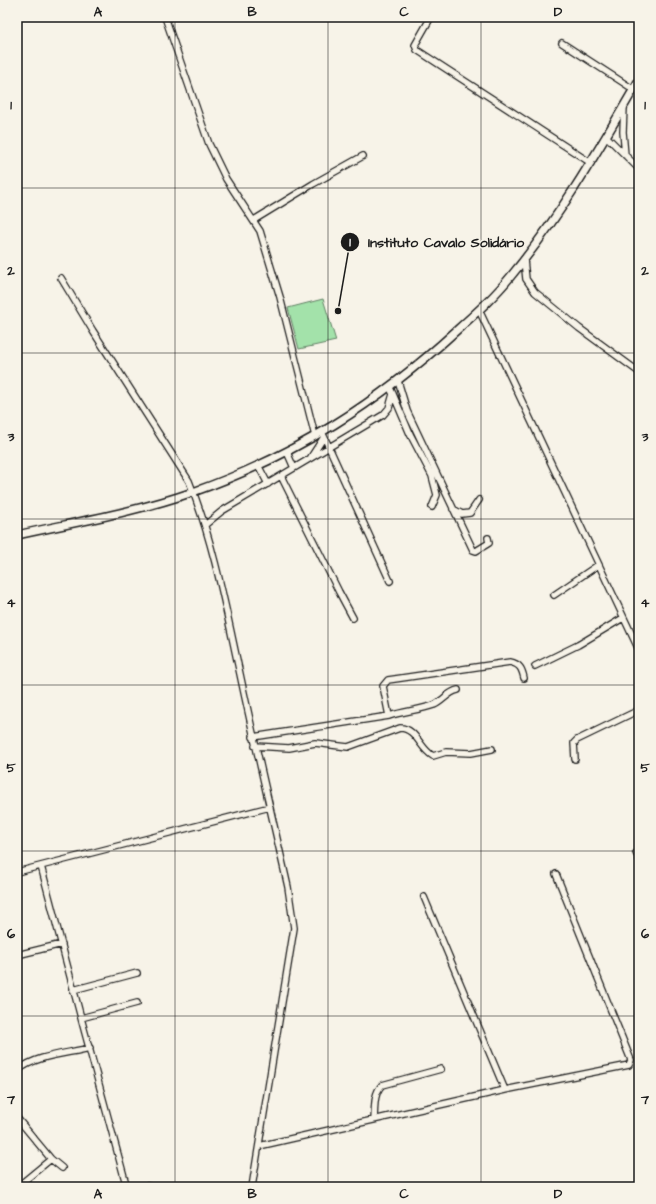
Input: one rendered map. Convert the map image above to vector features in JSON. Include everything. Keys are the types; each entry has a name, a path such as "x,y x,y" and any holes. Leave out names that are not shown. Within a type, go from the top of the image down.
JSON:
{"main road":[{"path":"17,535 133,510 194,492 258,465 315,436 323,435 340,422 392,391 398,382 424,361 479,310 524,260 574,190 639,80"}],"street":[{"path":"165,17 209,144 226,179 254,220 269,257 315,436"},
{"path":"431,17 415,45 416,50 590,163"},
{"path":"562,43 633,90"},
{"path":"624,105 623,132 626,156"},
{"path":"606,136 639,169"},
{"path":"254,220 363,156"},
{"path":"524,260 526,279 535,292 579,328 639,372"},
{"path":"61,278 93,331 189,481 194,492 205,525 225,606 255,746 288,887 294,928 252,1187"},
{"path":"479,310 598,566 639,650"},
{"path":"398,382 408,411 473,550 477,550 489,543 488,538"},
{"path":"205,525 222,511 310,458 329,449 383,415 389,408 392,391"},
{"path":"392,391 410,434 432,476 437,495 432,507"},
{"path":"323,435 390,581"},
{"path":"310,458 323,435"},
{"path":"286,452 294,468"},
{"path":"258,465 268,484"},
{"path":"281,476 353,618"},
{"path":"453,509 462,514 470,513 479,500"},
{"path":"554,594 598,566"},
{"path":"535,666 578,645 623,618"},
{"path":"389,716 383,686 388,680 510,662 516,663 522,668 524,678"},
{"path":"253,737 389,716 404,710 433,705 450,692 458,690"},
{"path":"575,759 574,743 577,740 639,710"},
{"path":"255,746 289,748 315,743 348,747 400,728 406,728 412,733 426,752 433,756 446,752 471,753 492,749"},
{"path":"17,872 270,807"},
{"path":"636,853 639,859"},
{"path":"40,866 126,1184"},
{"path":"259,1146 505,1090 626,1066 631,1063 556,874"},
{"path":"424,897 505,1090"},
{"path":"17,955 62,944"},
{"path":"74,990 137,973"},
{"path":"81,1018 137,1003"},
{"path":"17,1071 25,1064 35,1060 90,1048"},
{"path":"374,1120 376,1095 382,1085 441,1069"},
{"path":"17,1118 51,1159 62,1168"},
{"path":"17,1187 51,1159"}],"green space":[{"path":"323,299 336,341 299,349 288,308"}],"place":[{"name":"Instituto Cavalo Solidário","path":"338,311"}]}
